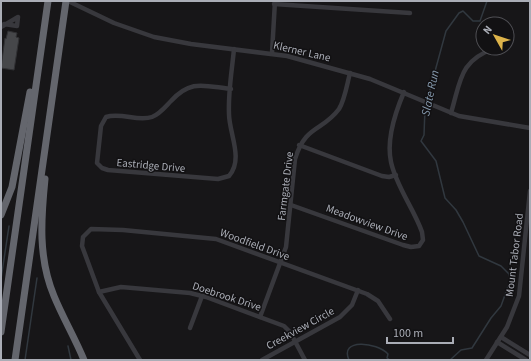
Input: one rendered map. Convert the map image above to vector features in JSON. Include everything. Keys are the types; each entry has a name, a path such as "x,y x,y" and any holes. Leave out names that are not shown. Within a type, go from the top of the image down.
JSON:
{"highway":[{"path":"1,332 48,1"},
{"path":"15,360 67,1"},
{"path":"1,215 12,187 34,71 39,64"},
{"path":"50,114 41,226 42,251 54,295 84,360"}],"street":[{"name":"Klerner Lane","path":"67,1 114,23 154,37 178,42 272,53 350,73 404,92 451,113 474,120 530,128"},
{"path":"272,53 274,3 410,13"},
{"name":"Eastridge Drive","path":"231,89 192,85 184,88 160,112 153,116 145,118 106,117 101,126 98,163 102,168 108,170 226,178 232,171 235,150 229,114 231,89 234,49"},
{"path":"451,113 468,64 478,56"},
{"name":"Farmgate Drive","path":"260,317 287,242 295,159 299,145 306,135 327,120 338,109 350,73"},
{"name":"Meadowview Drive","path":"291,205 403,245 415,247 422,243 422,232 391,161 390,146 394,116 404,92"},
{"path":"299,145 382,176 389,177 396,175"},
{"name":"Mount Tabor Road","path":"486,360 501,337 512,316 518,296 529,222 530,191"},
{"name":"Woodfield Drive","path":"99,292 82,242 83,237 88,231 95,228 205,237 222,240 280,263 358,290 378,301 390,319"},
{"name":"Doebrook Drive","path":"99,292 122,287 179,292 202,296 284,326 290,332 305,360"},
{"name":"Creekview Circle","path":"262,360 340,317 352,305 358,290"},
{"path":"99,292 140,360"},
{"path":"190,328 202,296"},
{"path":"501,337 530,355"},
{"path":"497,342 526,360"}],"building":[{"path":"8,31 17,33 16,37 19,38 14,70 1,68 5,38 6,39"}],"waterway":[{"name":"Slate Run","path":"450,360 461,350 472,348 491,318 501,306 510,281 509,274 501,266 479,256 456,210 445,198 436,161 421,141 424,135 425,108 446,31 459,13 463,11 473,21 480,21 487,1"},
{"path":"1,279 9,226"},
{"path":"25,360 37,278"},
{"name":"Slate Run","path":"349,360 347,353 349,348 354,345 361,344 383,350 388,354 387,358 390,360"},
{"path":"68,346 71,360"}]}
